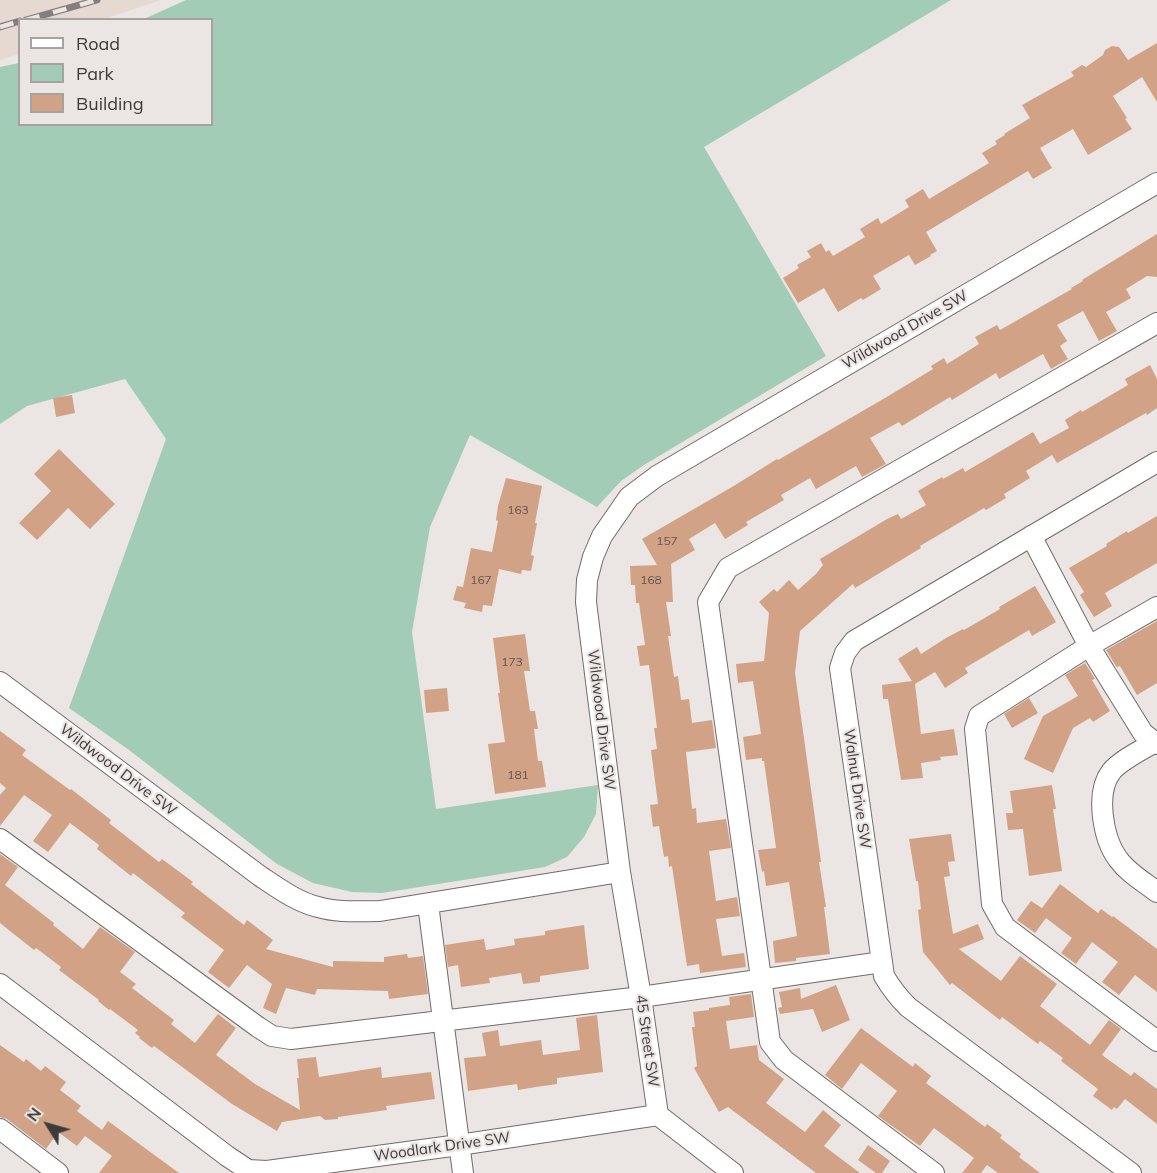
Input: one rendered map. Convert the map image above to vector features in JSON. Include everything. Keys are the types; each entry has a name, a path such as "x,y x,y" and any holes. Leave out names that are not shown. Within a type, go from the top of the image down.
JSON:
{"street":[{"name":"Wildwood Drive SW","path":"0,682 260,876 303,902 319,908 380,911 620,872 586,602 587,580 593,557 602,536 629,496 657,476 1157,183"},
{"path":"934,1173 784,1060 770,1042 708,602 728,568 1157,323"},
{"name":"Walnut Drive SW","path":"1131,1173 908,1007 892,990 884,976 840,669 844,652 854,641 1157,462"},
{"path":"1031,536 1089,646 1143,733 1156,742 1112,771 1103,791 1103,814 1111,848 1119,860 1126,869 1157,892"},
{"path":"1157,607 1089,646 980,716 975,729 992,904 1005,927 1157,1041"},
{"path":"0,839 272,1036 291,1039 641,997 882,962"},
{"name":"45 Street SW","path":"620,872 658,1116"},
{"path":"428,904 462,1173"},
{"name":"Woodlark Drive SW","path":"0,984 248,1170 267,1171 658,1116"},
{"path":"658,1116 733,1173"},
{"path":"0,1130 58,1173"}],"shaded area":[{"path":"0,0 161,0 107,18 18,18 18,54 0,60"}],"green space":[{"path":"186,0 951,0 704,147 826,356 644,465 621,481 597,507 470,435 430,527 412,632 436,809 598,785 596,814 584,837 567,857 545,867 382,893 352,892 313,883 277,864 129,750 69,708 166,439 125,379 27,406 0,424 0,67 18,63 18,126 213,126 213,18 146,18"}],"building":[{"path":"1157,43 1157,102 1142,77 1113,96 1132,129 1088,155 1073,129 1040,148 1052,168 1033,179 1028,171 926,232 937,251 915,265 909,255 873,276 881,289 863,300 861,298 838,312 824,288 798,303 783,278 799,268 797,265 811,257 807,251 821,243 826,252 829,250 833,256 865,237 860,229 878,218 881,224 909,207 905,200 923,189 929,199 989,163 982,153 997,144 995,141 1004,134 1030,118 1022,105 1074,76 1071,72 1082,65 1086,67 1103,55 1105,50 1112,46 1119,47 1128,60"},
{"path":"1157,234 1157,277 1147,276 1126,289 1131,298 1106,312 1117,331 1099,341 1083,311 1057,325 1067,341 1060,346 1068,359 1051,369 1043,354 999,379 996,373 952,400 950,397 902,426 899,422 870,438 886,464 862,477 856,466 816,489 810,478 781,495 784,500 746,522 748,525 725,539 715,523 689,539 695,550 671,564 673,602 666,602 674,677 678,676 681,700 689,699 692,723 712,720 716,748 686,752 692,809 696,808 697,823 726,819 731,848 709,851 716,901 737,897 740,916 716,919 722,956 744,953 746,967 700,973 699,964 687,966 672,866 669,867 668,856 664,857 659,826 653,827 650,805 658,804 651,750 657,749 654,728 657,728 649,665 640,666 637,646 645,645 639,603 636,603 635,585 631,585 630,566 657,565 642,539 885,398 933,369 931,366 944,358 947,364 979,344 975,337 997,325 1000,330 1072,289 1082,280"},
{"path":"1150,365 1157,379 1157,408 1057,463 1052,455 1026,471 1030,478 1004,494 1006,498 986,510 984,508 920,546 921,548 855,588 853,584 800,631 795,673 821,862 819,862 830,954 775,963 773,941 797,936 789,882 766,886 764,871 762,872 758,850 776,848 764,761 762,758 746,760 743,737 761,734 753,681 738,683 736,664 764,661 769,613 759,602 774,589 777,592 789,580 798,590 823,565 820,559 887,519 898,514 901,519 926,505 918,491 963,468 965,472 1033,432 1040,444 1069,428 1065,420 1128,385 1125,379"},
{"path":"72,395 75,413 56,417 53,398"},
{"path":"59,449 115,504 90,529 68,508 37,540 19,523 51,491 34,474"},
{"path":"506,478 542,486 535,523 537,523 531,555 534,556 531,571 522,570 521,574 499,569 492,606 483,605 482,612 464,608 466,603 453,600 457,586 463,587 471,548 492,552 498,521 496,520 498,506"},
{"path":"1157,516 1157,563 1105,593 1112,606 1094,617 1080,595 1084,592 1069,568 1107,546 1106,544 1127,531 1128,533"},
{"path":"1035,586 1056,622 1032,636 1029,630 965,668 968,673 945,688 935,672 915,684 921,734 954,729 958,755 940,757 941,760 921,763 923,778 901,780 888,699 883,699 882,685 912,681 898,659 917,647 921,654 1000,609 999,607"},
{"path":"1157,621 1157,683 1137,695 1120,666 1116,666 1106,650"},
{"path":"525,634 530,671 524,671 530,711 535,711 538,729 534,729 538,761 542,761 546,787 495,794 488,744 505,742 493,638"},
{"path":"1085,663 1110,711 1093,722 1090,718 1073,728 1053,773 1024,759 1043,716 1078,696 1065,675"},
{"path":"447,688 449,711 426,713 424,690"},
{"path":"1029,698 1038,713 1012,728 1004,714"},
{"path":"0,731 26,750 22,755 111,820 109,823 159,862 162,859 244,925 247,920 273,940 266,949 333,967 333,961 384,962 384,957 407,954 408,958 423,956 428,994 389,999 388,991 317,989 315,995 286,988 276,1014 263,1008 272,984 247,965 229,988 208,972 224,950 181,917 185,913 133,873 131,876 97,849 99,845 70,823 48,852 33,841 52,815 24,795 0,826 0,795 6,788 0,783"},
{"path":"1052,785 1062,871 1029,876 1023,829 1008,830 1006,813 1013,813 1010,791"},
{"path":"951,834 955,861 948,862 950,876 944,877 953,934 978,924 984,939 959,949 1001,981 1020,956 1057,984 1040,1006 1090,1045 1109,1020 1121,1029 1102,1055 1131,1076 1134,1072 1157,1089 1157,1124 1125,1099 1117,1109 1114,1107 1112,1110 1093,1096 1098,1089 1061,1061 1063,1058 1040,1041 1038,1044 1002,1017 1000,1020 952,983 950,985 923,952 918,910 921,909 918,881 916,881 909,839"},
{"path":"0,854 18,867 5,885 83,949 100,927 135,952 120,972 136,984 132,988 174,1020 171,1024 195,1043 218,1014 236,1028 216,1055 255,1084 300,1110 297,1059 316,1057 319,1077 381,1067 382,1078 431,1072 435,1099 386,1106 387,1110 338,1117 338,1119 325,1120 320,1116 282,1122 277,1131 232,1104 154,1046 152,1048 135,1033 138,1030 59,970 61,967 36,948 34,950 0,923"},
{"path":"1060,884 1098,913 1101,909 1113,916 1157,949 1157,992 1135,975 1119,995 1102,982 1118,962 1092,942 1076,964 1061,953 1072,938 1046,918 1035,933 1017,920 1031,901 1042,908"},
{"path":"584,925 589,969 540,976 540,982 523,984 521,973 489,978 490,983 461,987 458,965 448,967 445,945 484,939 486,950 515,945 514,939 545,935 545,931"},
{"path":"836,985 850,1020 822,1032 813,1009 780,1014 778,1008 782,1007 779,992 800,988 801,999"},
{"path":"751,994 754,1017 726,1021 730,1049 757,1045 759,1060 784,1079 766,1103 805,1132 823,1110 841,1125 824,1146 860,1173 816,1173 728,1107 719,1112 694,1068 697,1066 692,1027 695,1027 693,1012 730,1005 729,997"},
{"path":"597,1015 603,1072 557,1078 557,1084 518,1090 517,1084 468,1091 464,1058 486,1056 482,1033 498,1030 500,1046 541,1040 543,1055 580,1050 576,1018"},
{"path":"861,1028 913,1067 915,1063 931,1076 926,1083 985,1127 987,1124 1002,1135 1000,1138 1021,1154 1019,1157 1040,1173 998,1173 987,1165 981,1173 962,1173 974,1158 934,1128 920,1146 878,1116 897,1091 861,1063 842,1089 825,1075"},
{"path":"0,1045 24,1062 26,1059 41,1071 45,1066 66,1082 60,1090 81,1106 77,1111 102,1130 108,1121 179,1173 99,1173 112,1156 85,1136 77,1146 58,1132 46,1149 7,1119 0,1117"},
{"path":"868,1145 890,1161 882,1173 876,1173 858,1160"}],"railway":[{"path":"33,18 97,0"},
{"path":"0,27 18,22"}]}
